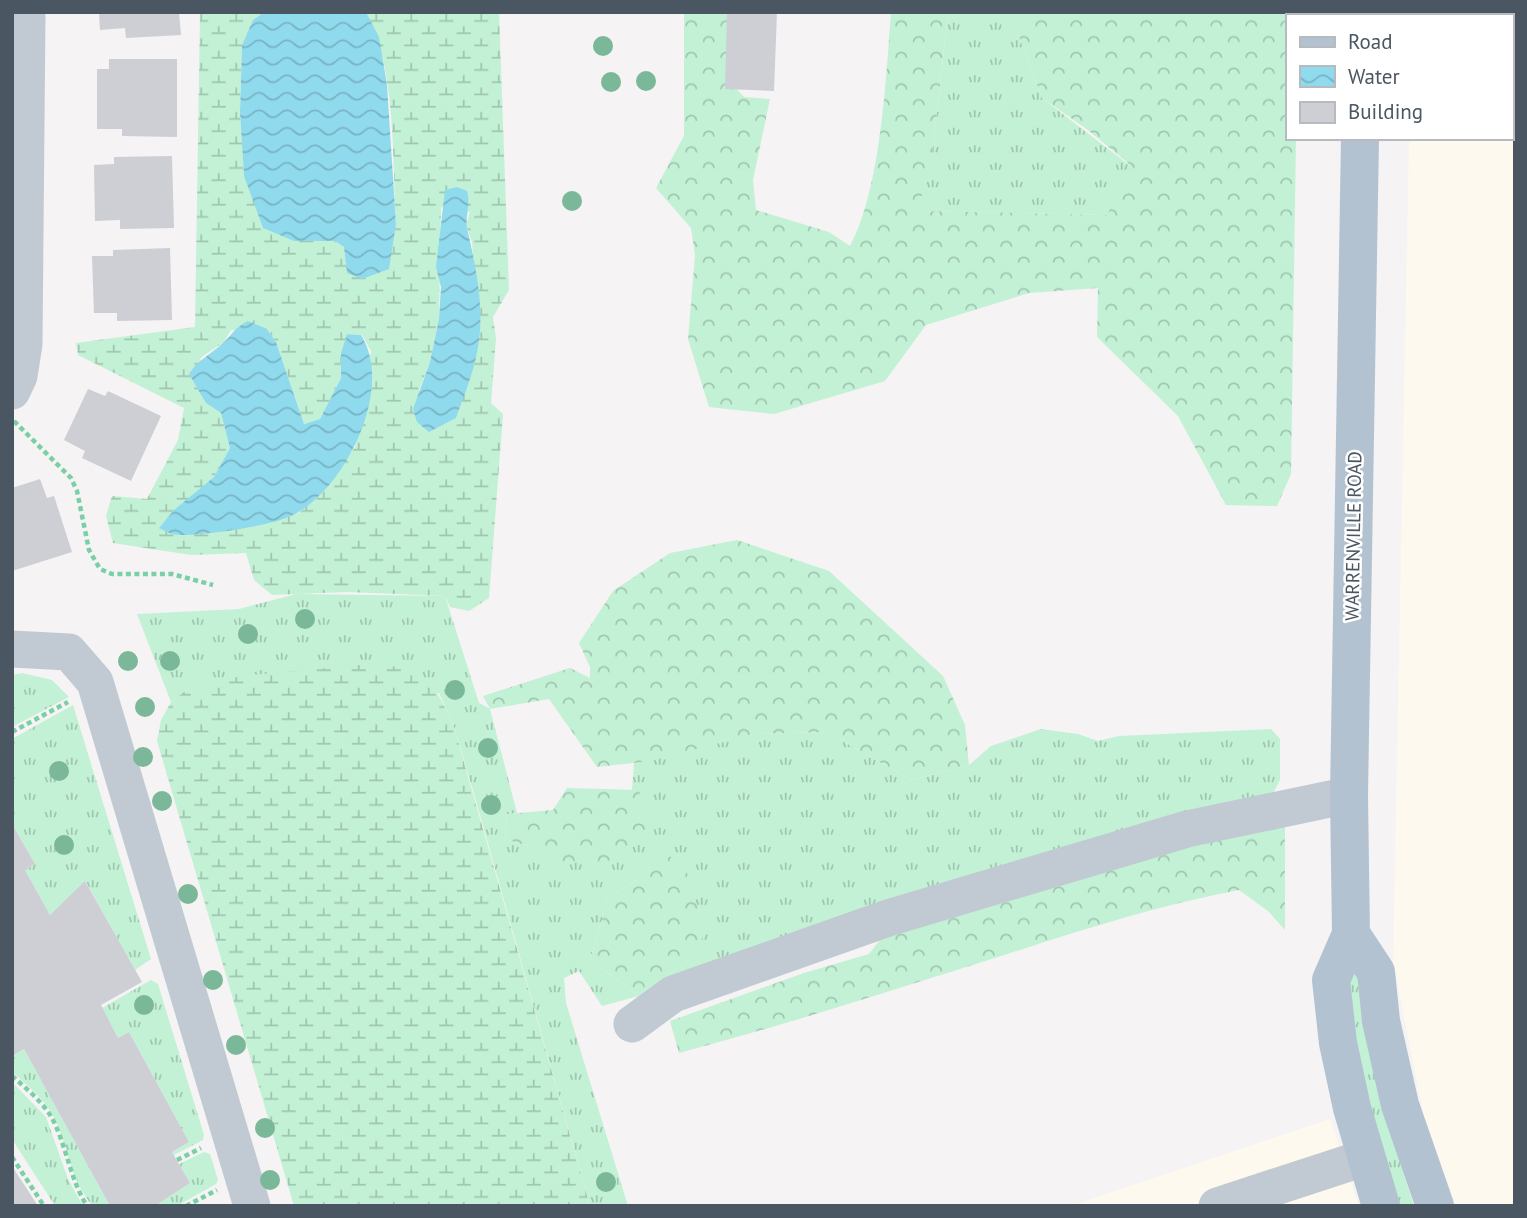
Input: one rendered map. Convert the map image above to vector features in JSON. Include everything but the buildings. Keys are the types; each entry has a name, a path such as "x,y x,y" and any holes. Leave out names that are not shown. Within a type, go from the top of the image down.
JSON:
{"main road":[{"name":"WARRENVILLE ROAD","path":"1360,140 1349,795 1351,934 1331,980 1338,1043 1364,1158 1381,1206"},
{"path":"1351,934 1376,972 1381,1021 1400,1105 1435,1206"}],"street":[{"path":"12,391 23,363 24,344 27,12"},
{"path":"12,649 69,652 95,682 238,1196"},
{"path":"632,1024 673,994 888,918 1187,830 1349,795"},
{"path":"1217,1206 1364,1158"}],"path":[{"path":"12,420 71,478 77,491 89,550 100,569 112,574 172,574 213,585"},
{"path":"12,732 75,698"},
{"path":"12,1076 45,1108 53,1121 70,1172 87,1206"},
{"path":"177,1160 212,1143"},
{"path":"12,1157 44,1206"},
{"path":"187,1206 238,1196"}],"shaded area":[{"path":"1515,12 1515,1206 1456,1206 1424,1118 1393,963 1409,140 1513,140 1513,14 1411,14"},
{"path":"1330,1119 1359,1206 1070,1206"}],"green space":[{"path":"200,12 264,12 253,20 242,45 240,112 244,176 294,241 335,241 344,247 396,224 388,88 376,35 366,12 499,12 509,290 493,317 496,338 491,403 503,414 489,598 469,611 450,607 445,596 347,592 272,595 254,580 246,553 191,555 113,543 106,516 112,496 147,499 178,440 184,408 78,355 76,343 195,327","holes":["441,207 470,212 466,225 472,242 479,339 456,418 419,390 430,362 439,319","267,329 276,342 304,424 320,419 341,378 341,353 347,334 362,335 371,351 355,447 325,488 299,513 261,524 176,535 198,491 214,477 230,448 221,413 206,403 200,358 224,342 231,330"]},
{"path":"684,12 730,12 730,82 744,97 770,99 753,180 756,210 829,232 850,246 869,195 875,164 884,100 891,12 948,12 933,148 918,211 1107,215 1129,164 1088,130 1042,98 1010,12 1300,12 1286,14 1286,140 1296,140 1291,474 1277,506 1226,505 1178,416 1097,337 1098,288 1029,293 926,325 885,381 774,414 709,407 688,339 695,255 691,228 656,188 684,136"},
{"path":"948,12 1010,12 1042,98 1129,165 1107,215 917,211 933,148"},
{"path":"737,540 829,571 943,676 965,725 969,765 911,780 827,732 754,734 651,761 597,767 549,699 490,709 483,696 570,668 590,678 590,667 579,643 613,591 670,553"},
{"path":"296,594 445,596 479,703 490,709 517,813 507,814 505,839 532,847 556,862 639,790 632,790 634,763 754,734 827,732 911,780 969,765 991,746 1041,729 1078,734 1098,741 1119,736 1271,729 1280,739 1280,780 1271,797 646,991 694,956 658,850 643,876 608,898 590,960 639,996 602,1006 579,971 564,978 566,1003 628,1206 590,1206 474,794 454,727 439,693 189,688 171,702 137,614 239,609"},
{"path":"382,663 410,672 429,683 454,727 590,1206 294,1206 157,741 161,720 171,702 189,688 241,676"},
{"path":"22,673 52,680 69,697 12,727 12,675"},
{"path":"73,705 151,959 135,970 86,882 50,915 25,870 35,864 12,824 12,739"},
{"path":"567,788 639,790 651,831 604,864 556,862 532,847 505,839 507,814 553,810"},
{"path":"1261,824 1285,825 1285,930 1268,911 1239,890 1121,919 802,1018 679,1053 670,1021 804,973 869,954 882,937"},
{"path":"658,849 685,866 705,932 694,956 639,996 590,960 608,898 643,876"},
{"path":"1346,964 1357,967 1385,1116 1414,1206 1400,1206 1381,1147 1359,1056"},
{"path":"151,980 158,984 204,1135 203,1140 174,1155 172,1152 189,1142 129,1032 118,1038 102,1008"},
{"path":"24,1049 110,1206 93,1206 86,1197 75,1176 52,1113 37,1094 12,1072 12,1056"},
{"path":"12,1082 46,1117 68,1179 83,1206 55,1206 12,1139"},
{"path":"204,1152 210,1154 218,1180 216,1184 177,1206 155,1206 190,1183 179,1164"}],"water":[{"path":"264,12 366,12 379,37 387,85 396,224 389,269 362,279 347,273 344,247 335,241 294,241 263,228 244,176 240,112 242,45 253,20"},
{"path":"457,187 467,191 468,196 467,228 480,298 478,350 456,418 429,432 417,422 413,409 430,362 439,319 441,287 436,267 445,190"},
{"path":"248,321 267,329 276,342 304,424 320,419 341,378 341,353 347,334 361,335 370,356 372,380 369,406 361,432 334,479 317,498 299,512 275,522 241,529 191,535 171,534 159,528 174,510 214,477 230,448 221,413 206,403 189,374"}]}
